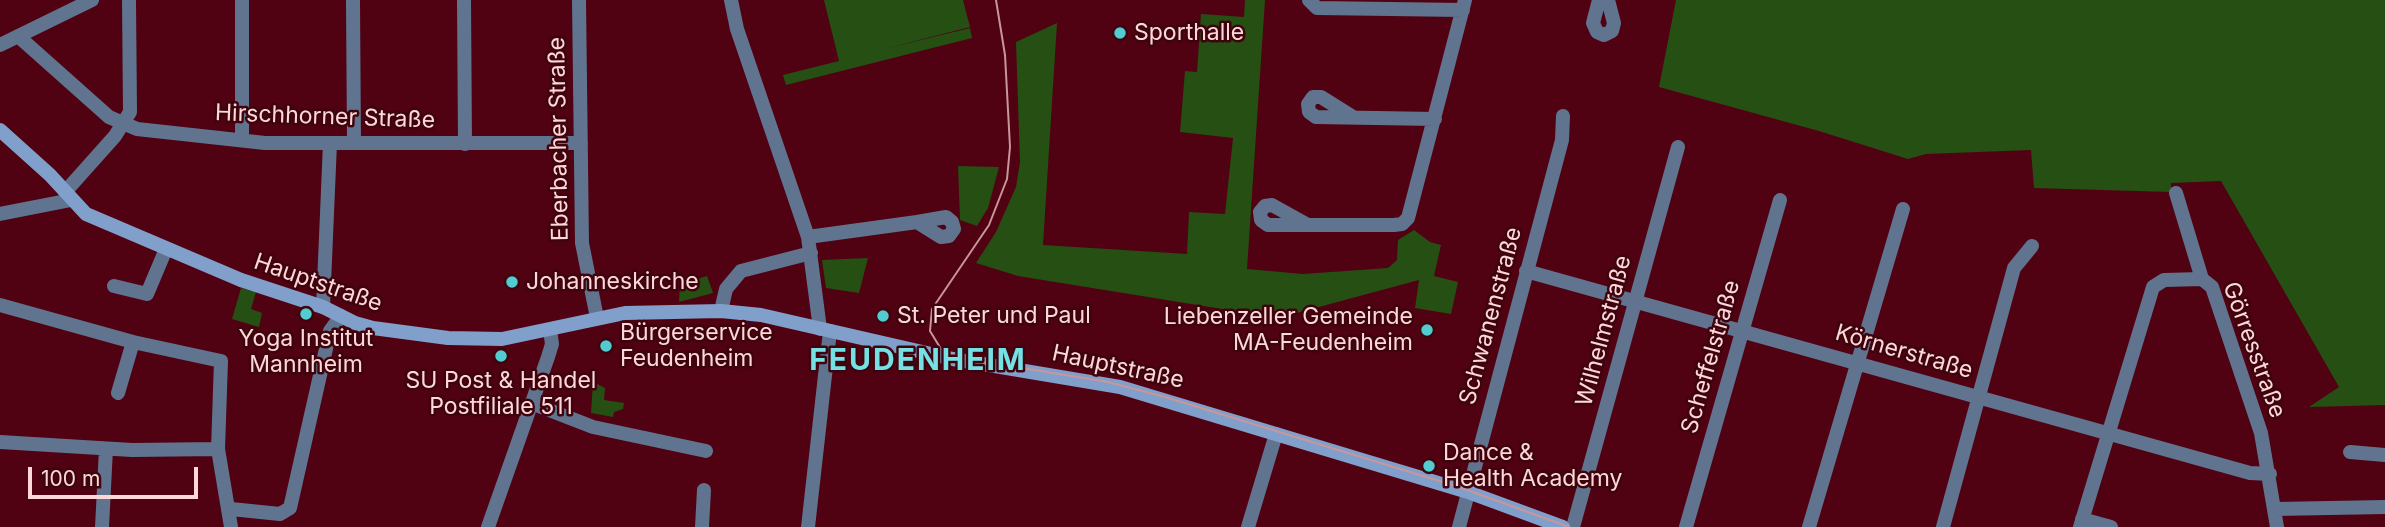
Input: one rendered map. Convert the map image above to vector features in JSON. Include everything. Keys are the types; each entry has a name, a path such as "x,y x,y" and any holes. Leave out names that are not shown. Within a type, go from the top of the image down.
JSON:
{"street":[{"path":"0,45 92,0"},
{"path":"0,214 68,196 124,125 130,111 129,0"},
{"path":"242,0 242,140"},
{"path":"353,0 354,143"},
{"path":"464,0 465,144"},
{"name":"Eberbacher Straße","path":"579,0 582,243 597,318"},
{"path":"732,0 737,29 808,237 825,330 808,527"},
{"path":"1308,225 1402,224 1408,218 1464,5 1317,8 1309,0"},
{"path":"1342,0 1357,8"},
{"path":"1600,0 1593,23 1597,32 1604,35 1612,31 1614,23 1608,0"},
{"name":"Hirschhorner Straße","path":"18,36 109,117 124,125 242,140 330,144 580,143"},
{"name":"Schwanenstraße","path":"1459,527 1562,140 1563,116"},
{"path":"1353,117 1435,119"},
{"name":"Hauptstraße","path":"0,130 91,216 241,280 323,307 373,328 448,338 502,339 625,313 721,312 761,315 953,359 1110,385 1468,492 1563,527"},
{"path":"323,307 330,144"},
{"name":"Wilhelmstraße","path":"1573,527 1678,147"},
{"name":"Görresstraße","path":"2176,193 2202,279 2212,287 2261,433 2277,527"},
{"name":"Scheffelstraße","path":"1686,527 1780,200"},
{"path":"1809,527 1903,209"},
{"path":"808,237 917,222"},
{"path":"1943,527 2014,268 2032,246"},
{"path":"114,286 147,294 166,249"},
{"path":"721,312 726,289 741,271 811,253"},
{"name":"Körnerstraße","path":"1527,271 2250,473 2270,474"},
{"path":"2110,527 2081,523 2154,287 2164,281 2202,279"},
{"path":"0,305 133,342 221,361 218,449 231,527"},
{"path":"230,509 279,514 290,508 330,331 341,316"},
{"path":"488,527 552,344 550,330"},
{"path":"118,393 133,342"},
{"path":"531,403 593,427 706,452"},
{"path":"1248,527 1276,434"},
{"path":"0,442 106,449 218,449"},
{"path":"102,527 106,449"},
{"path":"2350,452 2385,455"},
{"path":"702,527 704,490"},
{"path":"2275,509 2385,507"}],"green space":[{"path":"824,0 963,0 970,27 884,49 970,28 972,38 786,85 783,75 839,61"},
{"path":"1245,0 1265,0 1247,269 1303,274 1388,268 1397,260 1398,240 1414,230 1430,242 1441,245 1434,276 1458,282 1451,314 1415,308 1419,280 1278,318 1018,276 976,263 996,232 1016,187 1020,162 1016,42 1057,23 1043,245 1187,254 1189,212 1225,214 1233,138 1180,132 1185,71 1197,72 1201,14 1244,17"},
{"path":"1676,0 2385,0 2385,405 2309,407 2339,387 2221,181 2171,183 2171,192 2034,188 2031,150 1926,154 1908,159 1819,131 1659,87"},
{"path":"958,166 999,167 988,208 977,226 960,220"},
{"path":"868,258 859,293 826,288 822,260"},
{"path":"707,276 713,293 679,302 680,284"},
{"path":"241,288 256,292 251,309 262,313 259,327 232,319"},
{"path":"593,382 605,388 604,400 624,403 623,409 614,412 613,417 591,413"}],"tram line":[{"path":"996,0 1005,55 1010,147 1007,179 989,225 932,309 930,331 941,349 961,358 1108,382 1165,397 1459,487 1569,527"}],"place":[{"name":"Sporthalle","path":"1120,33"},
{"name":"Johanneskirche","path":"512,282"},
{"name":"Yoga Institut Mannheim","path":"306,314"},
{"name":"St. Peter und Paul","path":"883,316"},
{"name":"Liebenzeller Gemeinde MA-Feudenheim","path":"1427,330"},
{"name":"Bürgerservice Feudenheim","path":"606,346"},
{"name":"SU Post & Handel Postfiliale 511","path":"501,356"},
{"name":"Dance & Health Academy","path":"1429,466"}],"district":[{"name":"FEUDENHEIM","path":"918,361"}]}
